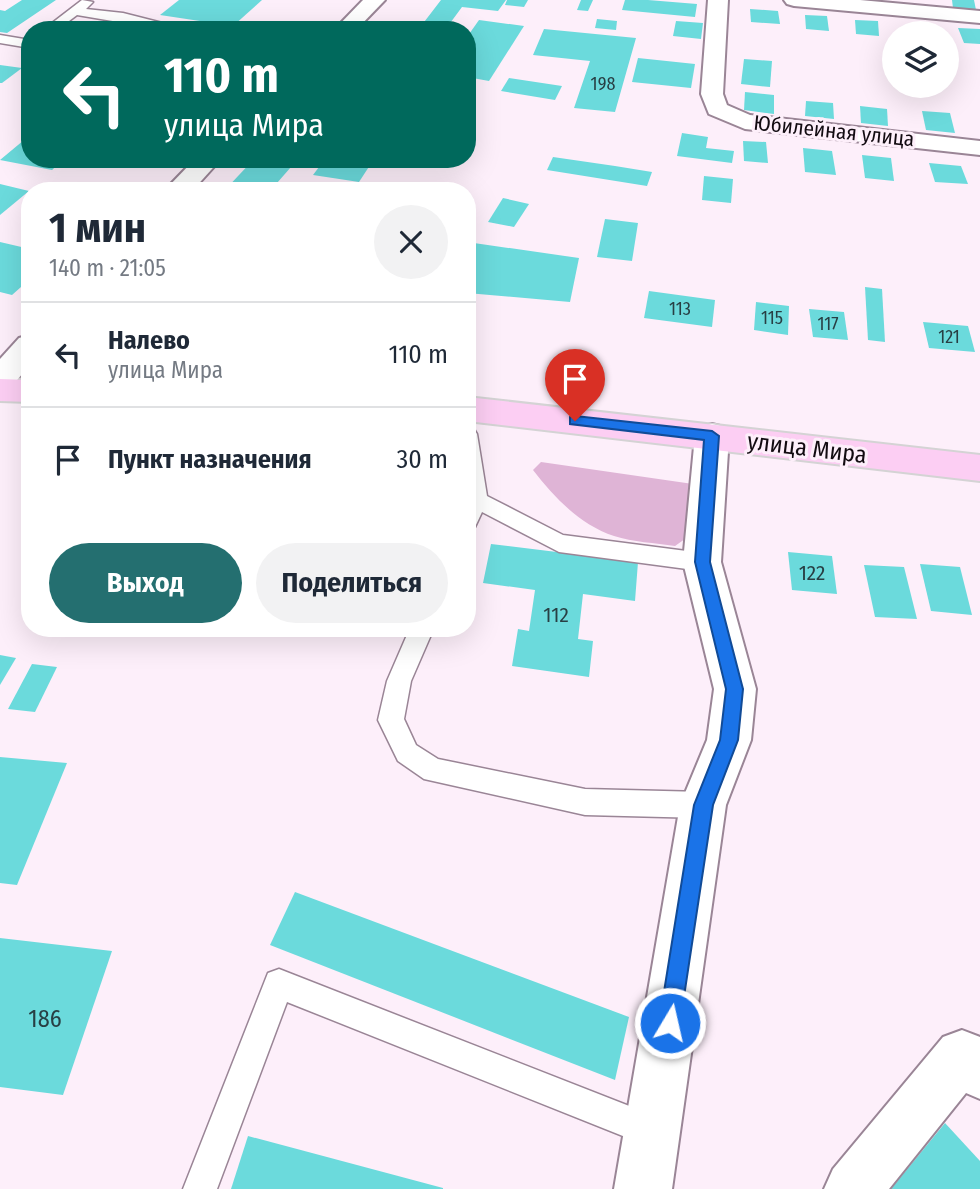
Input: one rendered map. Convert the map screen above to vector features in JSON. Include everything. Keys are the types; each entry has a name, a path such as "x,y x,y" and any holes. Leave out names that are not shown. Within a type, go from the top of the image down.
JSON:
{"main road":[{"path":"0,390 21,391"},
{"name":"улица Мира","path":"476,410 980,468"}],"street":[{"path":"353,21 375,0"},
{"name":"Юбилейная улица","path":"718,0 712,94 717,109 745,122 980,148"},
{"path":"794,0 980,17"},
{"path":"186,182 200,168"},
{"path":"0,379 21,355"},
{"path":"643,1189 703,805 729,740 735,689 702,562 712,436"},
{"path":"853,1189 962,1056 980,1072"}],"lane":[{"path":"61,21 90,0"},
{"path":"75,11 132,21"},
{"path":"0,39 21,42"},
{"path":"0,56 21,45"},
{"path":"476,493 477,500 559,542 702,562"},
{"path":"418,637 399,681 391,720 408,753 433,770 585,802 703,805"},
{"path":"200,1189 279,984 653,1132"}],"shaded area":[{"path":"541,462 693,484 692,534 675,546 629,540 602,531 579,517 550,490 533,470"}],"building":[{"path":"22,0 56,0 21,21 7,33 0,32 0,10 5,11"},
{"path":"179,0 262,0 239,21 200,21 160,15"},
{"path":"441,0 506,0 498,11 462,7 452,21 425,21"},
{"path":"507,0 528,0 524,7 505,5"},
{"path":"581,0 593,0 588,11 577,10"},
{"path":"625,0 697,4 695,17 622,10"},
{"path":"952,0 974,0 976,10 953,8"},
{"path":"750,9 778,11 780,24 751,22"},
{"path":"805,15 827,16 829,31 806,29"},
{"path":"597,19 617,21 616,30 595,28"},
{"path":"479,20 524,26 489,81 476,79 476,24"},
{"path":"855,20 878,21 879,36 856,34"},
{"path":"676,21 703,23 701,39 673,36"},
{"path":"959,28 980,29 980,44 964,43"},
{"path":"544,29 636,38 615,112 574,108 590,61 533,55"},
{"path":"638,58 695,64 691,88 632,82"},
{"path":"744,59 772,61 770,87 741,84"},
{"path":"0,65 21,68 2,83"},
{"path":"509,78 562,86 555,100 501,91"},
{"path":"745,92 774,95 774,114 744,110"},
{"path":"806,101 833,103 834,119 805,116"},
{"path":"860,106 887,109 888,126 861,123"},
{"path":"922,111 950,113 955,133 926,130"},
{"path":"682,133 708,137 706,148 734,151 732,163 677,156"},
{"path":"743,141 766,142 768,163 744,161"},
{"path":"21,142 21,164 0,160"},
{"path":"803,148 832,151 836,175 805,172"},
{"path":"862,155 891,158 894,181 865,178"},
{"path":"553,157 652,172 647,186 547,170"},
{"path":"929,163 961,166 968,184 935,182"},
{"path":"246,168 290,168 278,182 232,182"},
{"path":"318,168 368,168 359,182 313,175"},
{"path":"704,176 733,179 731,203 702,200"},
{"path":"0,184 21,189 21,198 0,215"},
{"path":"503,198 529,204 514,227 488,222"},
{"path":"605,219 638,223 632,261 597,257"},
{"path":"0,242 21,247 21,287 12,295 0,292"},
{"path":"476,243 579,258 570,302 476,294"},
{"path":"865,287 882,289 885,342 868,340"},
{"path":"649,291 715,300 712,327 644,318"},
{"path":"756,302 789,306 788,335 754,330"},
{"path":"809,309 844,312 848,340 813,337"},
{"path":"923,322 968,326 975,352 929,348"},
{"path":"491,544 638,562 635,601 583,594 578,639 593,641 589,677 512,666 518,629 529,631 535,590 483,583"},
{"path":"788,552 832,556 837,594 792,590"},
{"path":"920,564 960,567 972,615 931,611"},
{"path":"864,565 904,567 917,619 875,617"},
{"path":"0,655 16,658 0,685"},
{"path":"32,664 57,667 35,712 8,709"},
{"path":"0,757 67,763 17,885 0,883"},
{"path":"295,892 629,1017 615,1080 270,945"},
{"path":"0,938 112,951 63,1095 0,1087"},
{"path":"945,1123 980,1161 980,1189 891,1189"},
{"path":"248,1136 443,1188 443,1189 231,1189"}],"route":[{"path":"575,421 712,436 702,562 735,689 729,740 703,805 670,1023"}]}
